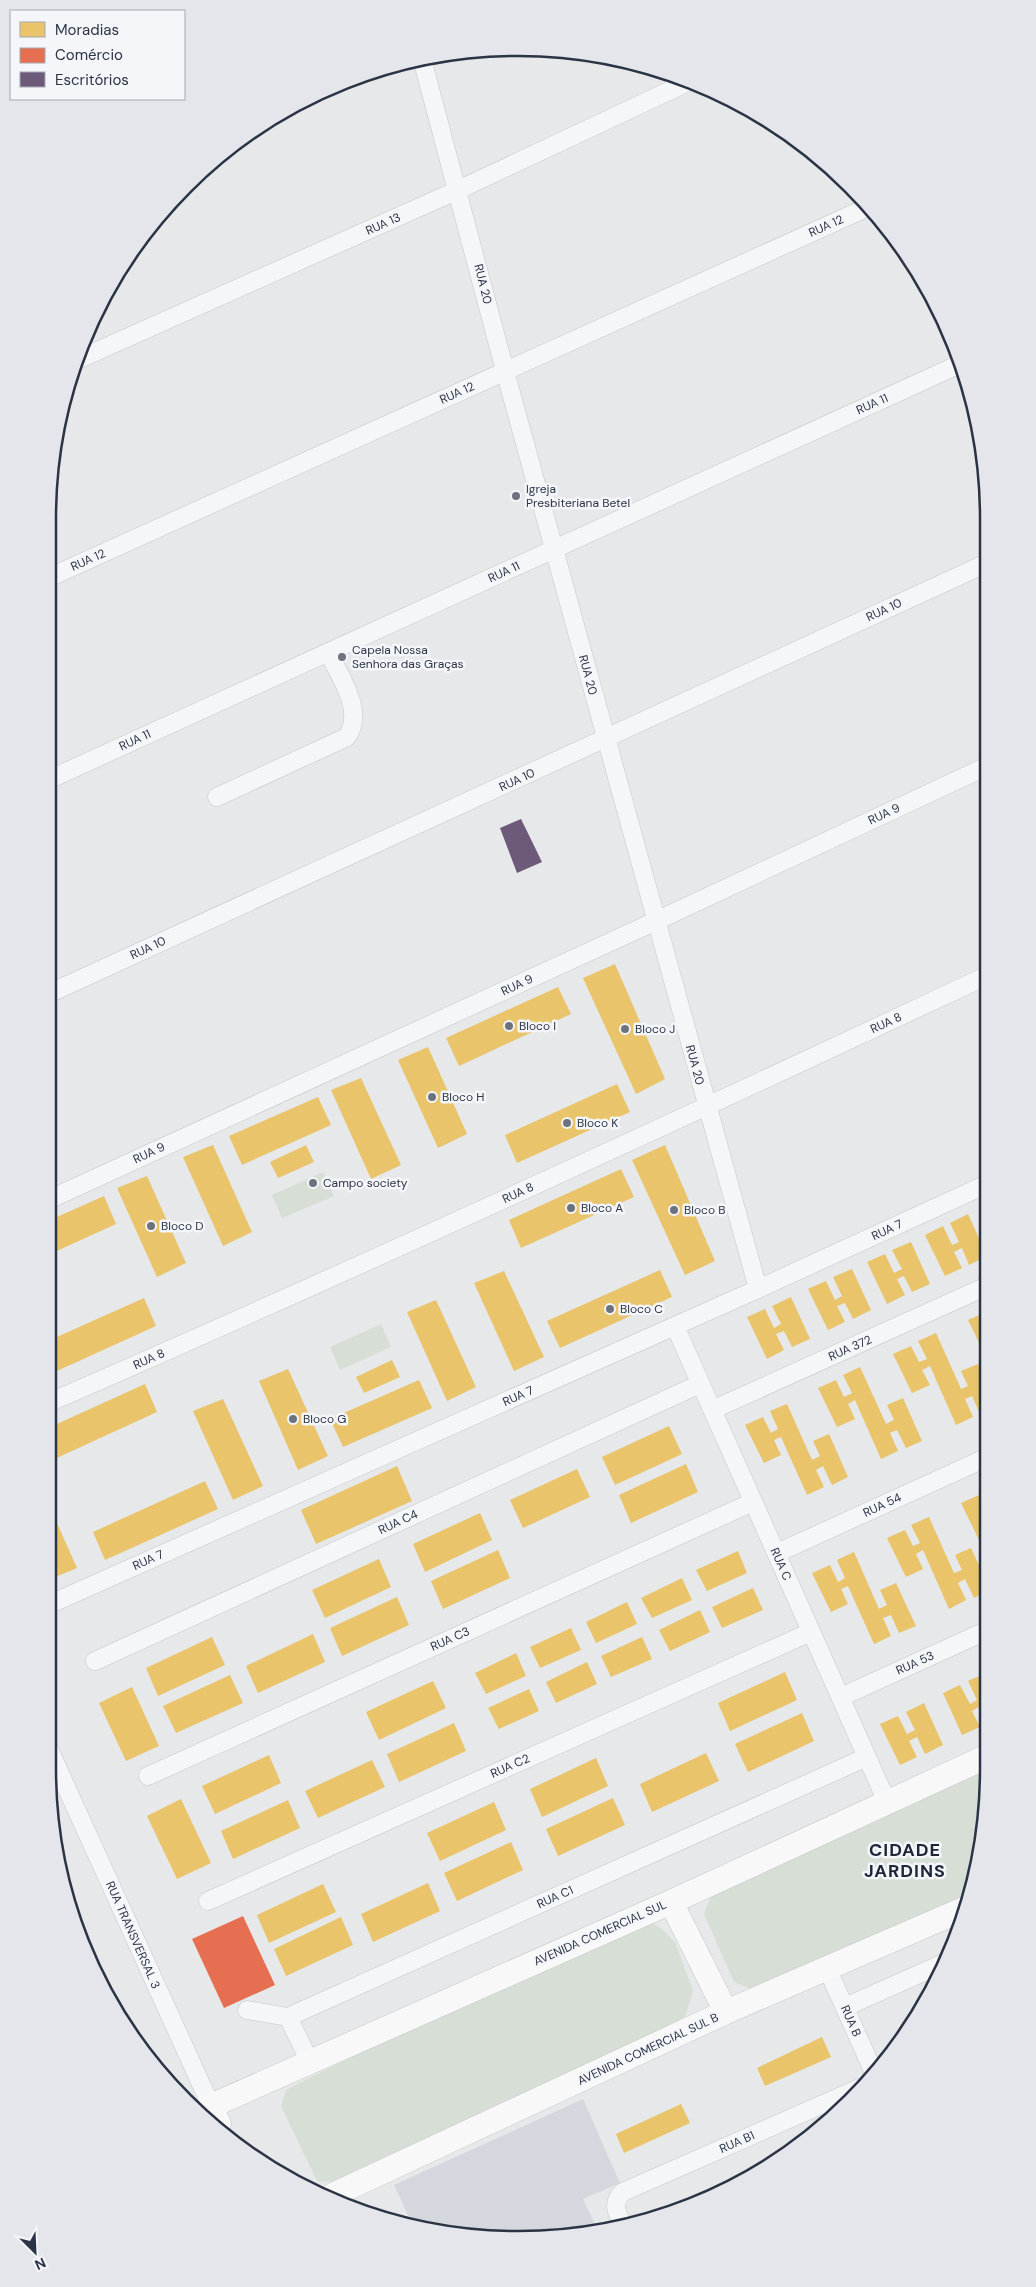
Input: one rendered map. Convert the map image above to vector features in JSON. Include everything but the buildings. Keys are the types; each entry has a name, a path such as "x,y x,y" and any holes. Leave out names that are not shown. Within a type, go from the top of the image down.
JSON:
{"street":[{"name":"RUA 20","path":"424,66 505,371 758,1289"},
{"name":"RUA 13","path":"86,356 458,190 680,86"},
{"name":"RUA 12","path":"56,574 862,210"},
{"name":"RUA 11","path":"56,776 954,367"},
{"name":"RUA 10","path":"56,990 980,566"},
{"path":"217,797 347,737 353,728 354,714 347,692 328,652"},
{"name":"RUA 9","path":"56,1196 656,922 980,768"},
{"name":"RUA 8","path":"56,1400 291,1297 707,1107 980,979"},
{"name":"RUA 7","path":"56,1601 758,1289 980,1187"},
{"name":"RUA 372","path":"712,1410 980,1289"},
{"name":"RUA C","path":"675,1326 887,1802"},
{"name":"RUA C4","path":"95,1661 700,1384"},
{"name":"RUA 54","path":"777,1553 980,1461"},
{"name":"RUA C3","path":"148,1776 753,1502"},
{"name":"RUA C2","path":"208,1901 812,1632"},
{"name":"RUA 53","path":"841,1697 980,1634"},
{"name":"RUA C1","path":"288,2017 867,1757"},
{"name":"AVENIDA COMERCIAL SUL","path":"211,2114 310,2062 671,1902 980,1760"},
{"name":"RUA TRANSVERSAL 3","path":"56,1765 211,2113"},
{"path":"671,1902 726,2012"},
{"name":"AVENIDA COMERCIAL SUL B","path":"336,2194 726,2012 957,1912"},
{"path":"845,2007 935,1967"},
{"name":"RUA B","path":"827,1968 871,2066"},
{"path":"247,2010 288,2017 310,2062"},
{"name":"RUA B1","path":"620,2219 615,2202 623,2192 847,2094"}],"shaded area":[{"name":"Campo society","path":"323,1172 334,1196 282,1218 272,1195"},
{"path":"381,1324 391,1347 340,1370 330,1347"},
{"path":"980,1771 976,1829 971,1859 960,1900 756,1991 734,1982 704,1914 713,1891"},
{"path":"653,1923 675,1942 693,1991 685,2017 632,2045 333,2182 317,2181 281,2106 286,2090 468,2002"},
{"path":"583,2099 620,2183 583,2199 595,2224 548,2230 518,2231 458,2227 409,2218 394,2185"}],"place":[{"name":"Igreja Presbiteriana Betel","path":"516,496"},
{"name":"Capela Nossa Senhora das Graças","path":"342,657"},
{"name":"Bloco I","path":"509,1026"},
{"name":"Bloco J","path":"625,1029"},
{"name":"Bloco H","path":"432,1097"},
{"name":"Bloco K","path":"567,1123"},
{"name":"Campo society","path":"313,1183"},
{"name":"Bloco A","path":"571,1208"},
{"name":"Bloco B","path":"674,1210"},
{"name":"Bloco D","path":"151,1226"},
{"name":"Bloco C","path":"610,1309"},
{"name":"Bloco G","path":"293,1419"}],"district":[{"name":"CIDADE JARDINS","path":"905,1860"}]}
